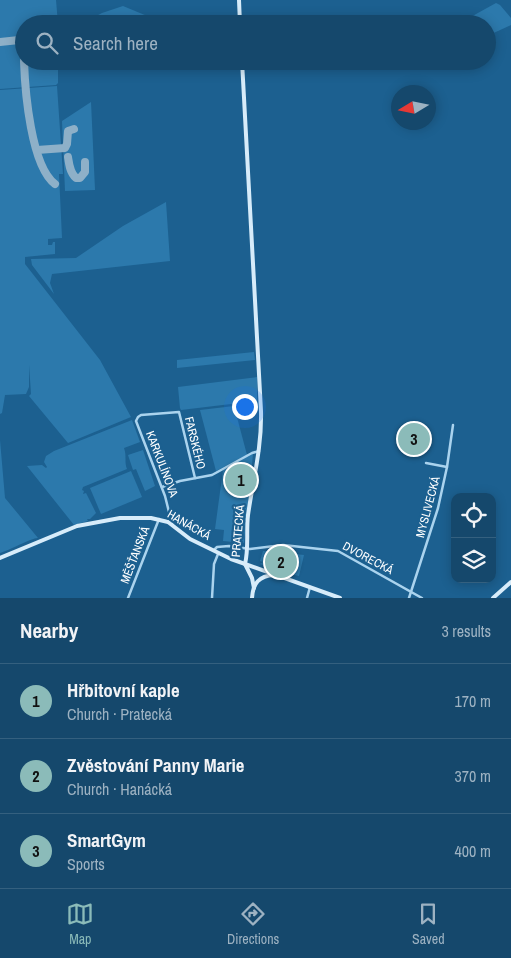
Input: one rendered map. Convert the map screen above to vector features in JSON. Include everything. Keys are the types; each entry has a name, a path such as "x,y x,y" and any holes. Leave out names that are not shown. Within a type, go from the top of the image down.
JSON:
{"main road":[{"path":"239,0 240,15"},
{"name":"PRATECKÁ","path":"242,70 261,411 259,451 248,514 245,564 252,578 254,588"},
{"name":"HANÁCKÁ","path":"0,558 77,526 112,519 137,517 167,522 187,537 218,554 340,598"},
{"path":"252,598 256,582 260,578 277,575"},
{"path":"493,598 511,582"}],"street":[{"name":"KARKULÍNOVA","path":"172,526 162,486 136,419 141,415 179,412"},
{"name":"FARSKÉHO","path":"179,412 195,478"},
{"name":"MYSLIVECKÁ","path":"409,598 438,508 447,467 453,425"},
{"path":"162,486 212,475 259,451"},
{"path":"426,463 447,467"},
{"name":"KARKULÍNOVA","path":"167,522 171,516"},
{"name":"MĚŠŤANSKÁ","path":"128,598 159,520"},
{"name":"DVORECKÁ","path":"213,551 215,548 229,546 247,549 283,545 338,551 422,598"},
{"path":"212,598 214,564 218,554"},
{"path":"307,598 310,587"}],"shaded area":[{"path":"0,0 56,0 57,15 15,15 15,70 58,70 58,83 56,85 0,89"},
{"path":"496,3 511,18 511,25 496,32 496,15 474,15"},
{"path":"123,6 145,15 98,15"},
{"path":"57,86 63,174 59,174 62,238 48,239 48,245 52,245 55,242 55,254 25,257 25,264 100,360 131,417 68,443 29,396 31,394 29,365 29,387 26,394 5,395 2,413 0,414 0,90"},
{"path":"91,102 95,190 65,191 62,121"},
{"path":"166,202 170,261 52,274 50,283 54,294 32,265 31,259 76,258 123,226"},
{"path":"254,352 255,360 177,368 177,360"},
{"path":"257,377 257,401 181,410 180,408 178,387"},
{"path":"234,406 247,455 216,471 200,410"},
{"path":"132,420 140,442 124,448 127,469 83,487 83,494 86,493 96,513 90,519 87,519 88,521 74,525 27,466 42,465 46,468 44,462 46,456 54,451"},
{"path":"0,440 5,498 38,538 0,553"},
{"path":"143,450 155,486 145,491 136,469 133,470 128,455"},
{"path":"253,453 251,477 253,477 246,513 244,543 223,541 224,530 215,529 223,470"},
{"path":"131,471 142,497 101,514 90,488"},
{"path":"263,551 279,552 276,566 271,566 270,568 260,564 263,562 260,561"},
{"path":"287,553 304,555 299,576 285,573 286,571 284,570 282,571"}],"taxiway":[{"path":"0,42 15,40"},
{"path":"25,70 28,108 35,145 47,175 55,184"},
{"path":"37,150 65,148 68,131 74,129"},
{"path":"68,157 71,171 76,178 80,178 85,172 85,162"}],"place":[{"name":"SmartGym","path":"414,439"},
{"name":"Hřbitovní kaple","path":"241,480"},
{"name":"Zvěstování Panny Marie","path":"281,562"}]}
